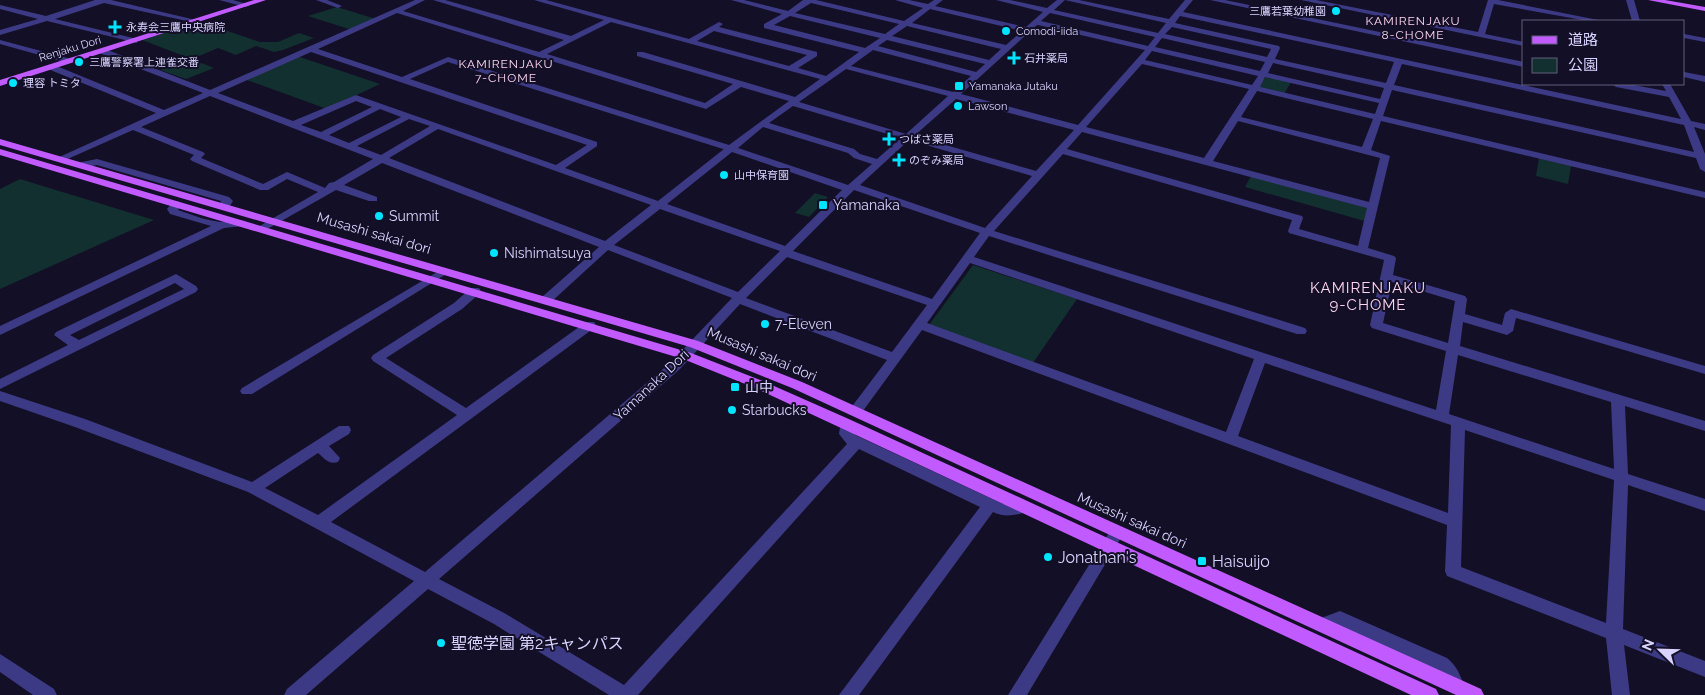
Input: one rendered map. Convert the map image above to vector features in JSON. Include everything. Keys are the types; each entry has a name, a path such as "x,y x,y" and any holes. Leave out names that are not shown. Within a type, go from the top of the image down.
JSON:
{"main road":[{"name":"Renjaku Dori","path":"0,83 262,0"},
{"path":"1652,0 1705,9"},
{"name":"Musashi sakai dori","path":"0,142 546,300 690,350 760,384 850,418 1117,532 1322,625"},
{"name":"Musashi sakai dori","path":"0,152 590,325 690,350"},
{"name":"Musashi sakai dori","path":"850,418 1024,507 1430,695"},
{"path":"1183,561 1173,563 1179,569 1202,580 1225,600"},
{"path":"1455,685 1475,695"}],"street":[{"path":"98,0 196,21"},
{"path":"0,33 105,0"},
{"path":"223,0 246,5"},
{"path":"320,0 338,6"},
{"path":"60,159 421,0"},
{"path":"437,0 571,39"},
{"path":"538,0 825,78"},
{"path":"735,0 991,64"},
{"path":"978,75 767,26 809,0 1008,48"},
{"path":"899,0 1029,30"},
{"path":"546,300 605,247 729,149 825,78 940,0"},
{"path":"1000,0 1702,157"},
{"name":"Yamanaka Dori","path":"293,695 690,350 738,298 851,188 906,137 1038,23 1061,0"},
{"path":"1069,0 1276,48 1255,88 1207,162"},
{"path":"1024,507 1002,510 857,442 846,434 850,418 936,304 987,232 1141,61 1189,0"},
{"path":"1214,0 1522,65"},
{"path":"1305,0 1522,44"},
{"path":"1630,0 1636,20"},
{"path":"1482,35 1491,1 1594,20"},
{"path":"0,7 134,40"},
{"path":"397,11 706,106 740,83"},
{"path":"1178,13 1705,127"},
{"path":"539,55 610,20"},
{"path":"1038,23 1384,102"},
{"path":"689,42 716,26 814,54 790,69"},
{"path":"1685,36 1705,40"},
{"path":"0,42 68,61"},
{"path":"311,50 594,144 558,168"},
{"path":"102,51 895,358"},
{"path":"640,54 740,83 906,137 1038,175"},
{"path":"401,80 448,59 1301,331"},
{"path":"1366,150 1379,118 1398,60"},
{"path":"1141,61 1705,195"},
{"path":"52,66 163,113"},
{"path":"843,66 1374,206"},
{"path":"1685,76 1705,80"},
{"path":"1621,85 1672,95"},
{"path":"1667,85 1687,122 1705,169"},
{"path":"292,125 356,98 660,204 936,304"},
{"path":"320,136 380,106"},
{"path":"348,147 409,116"},
{"path":"1236,118 1385,156 1362,250"},
{"path":"762,124 851,151 857,156 879,163"},
{"path":"262,229 378,158 437,126"},
{"path":"132,127 200,154 195,159 264,188 288,175 328,188 373,199"},
{"path":"1061,150 1298,218 1293,231 1390,258 1376,325 1705,426"},
{"path":"178,204 172,209 174,212 220,226 229,227 243,223"},
{"path":"0,331 220,226"},
{"path":"969,259 1705,505"},
{"path":"247,391 444,271"},
{"path":"1387,277 1461,299 1442,417"},
{"path":"0,384 166,302 192,288 176,278 60,335 78,345"},
{"path":"468,415 377,358 458,306 475,291"},
{"path":"1458,316 1507,331 1511,313 1705,370"},
{"path":"320,522 590,325"},
{"path":"920,325 1456,522"},
{"path":"1230,440 1261,356"},
{"path":"0,396 80,423 253,488 500,618 626,695 857,442"},
{"path":"1618,399 1621,477 1614,634 1621,695"},
{"path":"1458,423 1453,571 1705,669"},
{"path":"253,488 344,430"},
{"path":"319,446 333,458"},
{"path":"848,695 990,505"},
{"path":"1017,695 1117,532"},
{"path":"1322,625 1340,618 1432,660 1450,671 1455,685"},
{"path":"0,662 48,695"}],"green space":[{"path":"337,7 375,20 352,30 308,16"},
{"path":"219,28 260,42 278,42 299,33 314,38 274,52 256,46 236,55 218,48 192,59 214,68 186,79 160,70 189,58 142,40 176,29 195,32"},
{"path":"297,56 380,84 327,109 244,79"},
{"path":"1266,76 1291,82 1284,94 1259,88"},
{"path":"1539,158 1571,166 1568,184 1536,176"},
{"path":"1252,174 1373,206 1368,222 1245,187"},
{"path":"20,179 154,220 0,289 0,189"},
{"path":"815,193 828,197 809,217 795,213"},
{"path":"973,265 1077,299 1033,363 929,325"}],"place":[{"name":"三鷹若葉幼稚園","path":"1336,11"},
{"name":"永寿会三鷹中央病院","path":"115,27"},
{"name":"Comodi-iida","path":"1006,31"},
{"name":"石井薬局","path":"1014,58"},
{"name":"三鷹警察署上連雀交番","path":"79,62"},
{"name":"理容 トミタ","path":"13,83"},
{"name":"Yamanaka Jutaku","path":"959,86"},
{"name":"Lawson","path":"958,106"},
{"name":"つばさ薬局","path":"889,139"},
{"name":"のぞみ薬局","path":"899,160"},
{"name":"山中保育園","path":"724,175"},
{"name":"Yamanaka","path":"823,205"},
{"name":"Summit","path":"379,216"},
{"name":"Nishimatsuya","path":"494,253"},
{"name":"7-Eleven","path":"765,324"},
{"name":"山中","path":"735,387"},
{"name":"Starbucks","path":"732,410"},
{"name":"Jonathan's","path":"1048,557"},
{"name":"Haisuijo","path":"1202,561"},
{"name":"聖徳学園 第2キャンパス","path":"441,643"}],"district":[{"name":"KAMIRENJAKU 8-CHOME","path":"1413,28"},
{"name":"KAMIRENJAKU 7-CHOME","path":"506,71"},
{"name":"KAMIRENJAKU 9-CHOME","path":"1368,296"}]}
